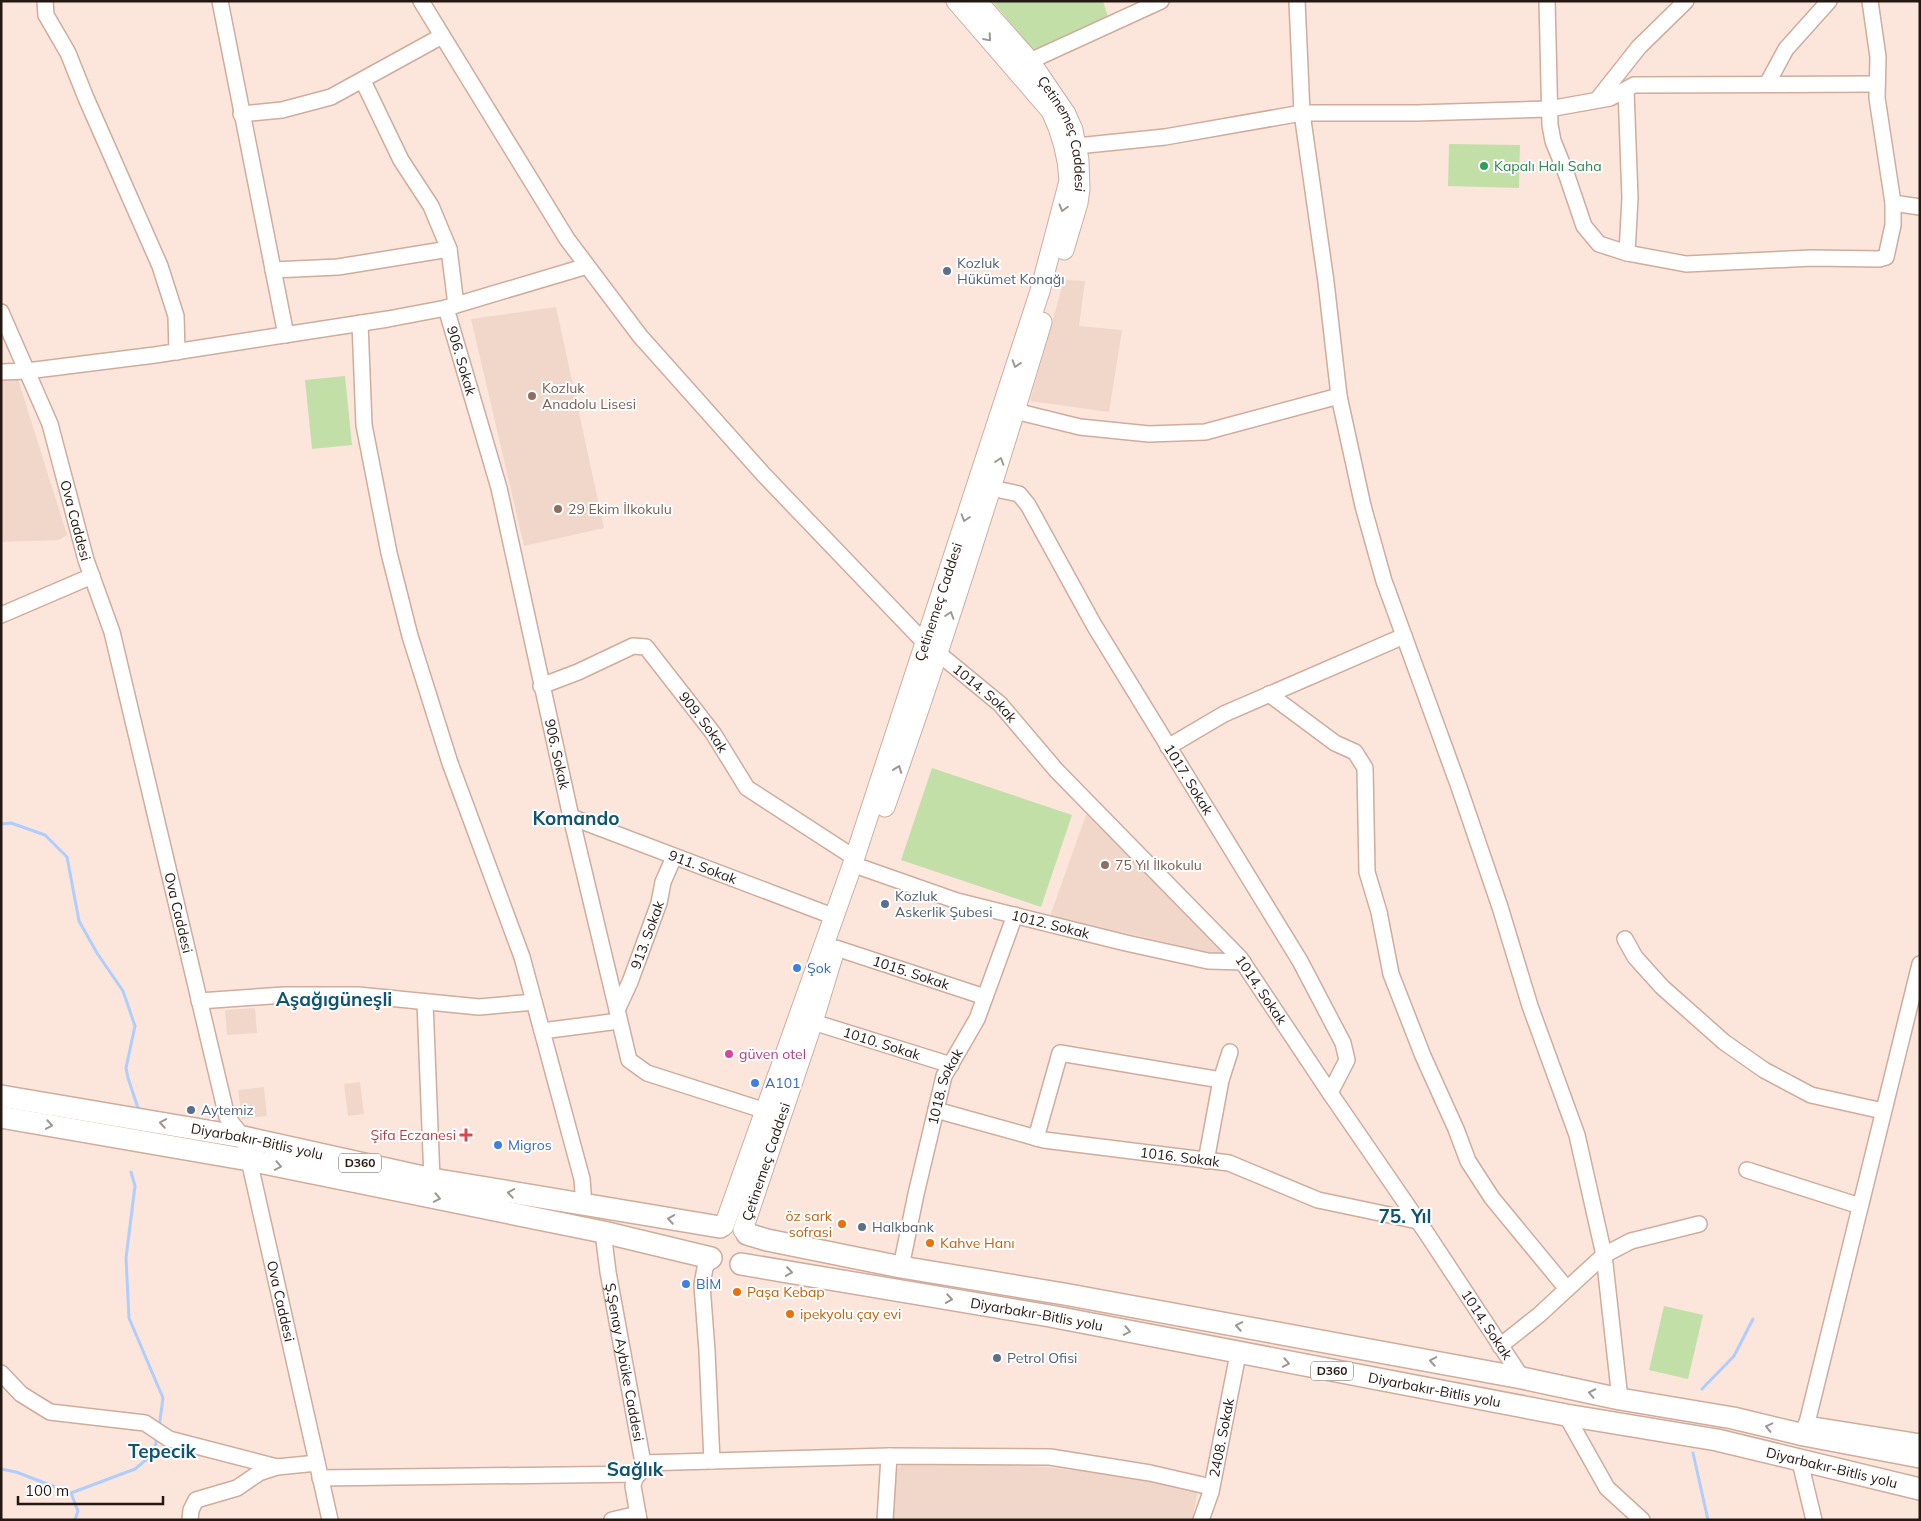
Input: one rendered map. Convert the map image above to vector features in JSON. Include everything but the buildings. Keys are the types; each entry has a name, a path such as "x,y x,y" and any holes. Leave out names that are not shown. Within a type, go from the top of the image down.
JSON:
{"highway":[{"name":"Diyarbakır-Bitlis yolu","path":"1,1096 243,1137 432,1179 733,1229 767,1240 901,1267 1064,1294 1522,1378 1620,1399 1805,1430 1920,1456"},
{"name":"Diyarbakır-Bitlis yolu","path":"1,1117 249,1160 603,1232 712,1258"},
{"path":"733,1229 750,1246 750,1252 741,1264 727,1268 720,1266 712,1258 708,1248 708,1241 711,1235 733,1229"},
{"name":"Diyarbakır-Bitlis yolu","path":"741,1264 1050,1316 1238,1354 1566,1415 1717,1440 1800,1462 1920,1489"}],"main road":[{"name":"Çetinemeç Caddesi","path":"733,1229 813,1022 836,948 859,863 931,648 1040,291 1069,181 1065,148 1051,111 956,1"},
{"name":"Çetinemeç Caddesi","path":"931,648 991,488 1078,203 1080,177 1077,146 1066,114 1030,61 977,1"},
{"name":"Çetinemeç Caddesi","path":"733,1229 766,1111 834,917 859,863"}],"street":[{"path":"45,1 46,15 68,53 160,266 176,316 177,352"},
{"path":"220,1 286,335"},
{"name":"1014. Sokak","path":"421,1 567,239 640,336 764,475 931,648 1000,704 1056,770 1243,962 1522,1378"},
{"path":"1030,61 1161,1"},
{"path":"1297,1 1302,113 1326,282 1339,396 1363,506 1384,581 1459,787 1500,908 1530,1006 1577,1135 1604,1255 1620,1399"},
{"path":"1547,1 1550,125 1553,142 1584,226 1599,244 1627,254 1686,264 1812,258 1879,259 1886,257 1892,225 1892,203 1877,98 1878,57 1870,1"},
{"path":"1597,100 1639,47 1686,1"},
{"path":"1767,84 1786,49 1829,1"},
{"path":"241,114 282,110 331,97 442,36"},
{"name":"906. Sokak","path":"363,81 402,160 431,206 449,249 451,306 499,488 541,686 629,1060 647,1073 766,1111"},
{"path":"1077,146 1165,137 1302,113 1416,113 1549,109 1610,98 1634,85 1877,84"},
{"path":"1626,90 1630,198 1627,254"},
{"path":"1892,203 1920,207"},
{"path":"273,270 338,267 449,249"},
{"path":"1,372 27,371 177,352 360,323 451,306 587,266"},
{"name":"Ova Caddesi","path":"1,312 50,424 92,576 112,632 227,1117 243,1137 249,1160 330,1520"},
{"path":"360,323 364,425 389,553 410,636 450,764 522,957 582,1179 584,1205"},
{"path":"1015,412 1080,427 1149,434 1205,432 1339,396"},
{"name":"1017. Sokak","path":"991,488 1019,494 1028,505 1094,625 1300,960 1344,1043 1347,1060 1330,1093"},
{"path":"1,615 92,576"},
{"path":"1168,747 1224,714 1404,636"},
{"name":"909. Sokak","path":"541,686 578,672 633,646 646,647 713,733 747,788 859,863"},
{"path":"1269,694 1336,742 1355,752 1365,768 1368,872 1379,912 1391,974 1423,1056 1456,1129 1468,1161 1492,1198 1567,1289"},
{"name":"911. Sokak","path":"571,817 834,917"},
{"name":"913. Sokak","path":"618,1015 659,903 663,882 674,857"},
{"name":"1012. Sokak","path":"859,863 957,901 1015,916 1126,944 1199,959 1243,962"},
{"name":"1018. Sokak","path":"901,1267 944,1076 977,1019 1015,916"},
{"path":"1625,939 1635,957 1655,980 1724,1042 1764,1070 1811,1095 1883,1111"},
{"name":"1015. Sokak","path":"836,948 985,997"},
{"path":"1920,964 1805,1430 1920,1442"},
{"path":"199,1001 284,995 358,995 479,1007 534,1002"},
{"path":"425,1002 432,1179"},
{"path":"542,1031 618,1015"},
{"name":"1010. Sokak","path":"813,1022 951,1065"},
{"path":"1206,1160 1221,1080 1230,1052"},
{"path":"1036,1138 1060,1053 1221,1080"},
{"name":"1016. Sokak","path":"936,1110 1036,1138 1229,1163 1318,1200 1418,1221"},
{"path":"1747,1170 1860,1206"},
{"path":"1500,1346 1604,1255 1631,1241 1699,1224"},
{"name":"Ş.Şenay Aybüke Caddesi","path":"603,1232 641,1469 634,1480 633,1486 638,1517"},
{"path":"712,1258 705,1268 702,1284 712,1461"},
{"name":"2408. Sokak","path":"1201,1520 1211,1487 1238,1354"},
{"path":"1,1373 21,1394 50,1412 145,1423 169,1438 277,1467 318,1471 641,1469 712,1461 889,1456 1050,1457 1150,1473 1211,1487"},
{"path":"1566,1415 1607,1488 1642,1520"},
{"path":"885,1520 889,1456"},
{"path":"1800,1462 1814,1520"},
{"path":"190,1520 191,1510 196,1500 237,1488 259,1473 277,1467"},
{"path":"612,1520 638,1517"}],"shaded area":[{"path":"1064,280 1085,281 1079,326 1122,330 1109,412 1030,401"},
{"name":"Kozluk Anadolu Lisesi","path":"556,307 604,528 524,546 471,319"},
{"path":"18,379 67,535 59,540 1,542 1,381"},
{"name":"75 Yıl İlkokulu","path":"1092,814 1223,949 1222,955 1050,916 1086,815"},
{"path":"255,1008 257,1033 227,1035 225,1010"},
{"path":"360,1082 364,1114 348,1116 344,1084"},
{"path":"264,1087 267,1116 242,1119 238,1090"},
{"path":"975,1463 1047,1467 1114,1475 1198,1490 1192,1520 891,1520 893,1471 902,1465"}],"green space":[{"path":"992,1 1103,1 1108,17 1035,52"},
{"name":"Kapalı Halı Saha","path":"1449,144 1520,145 1519,188 1448,186"},
{"path":"345,376 352,445 312,449 305,380"},
{"path":"932,768 1072,815 1041,907 901,860"},
{"path":"1664,1306 1703,1315 1688,1379 1649,1370"}],"waterway":[{"path":"1,824 11,823 45,835 67,857 79,921 97,953 123,991 135,1026 126,1068 139,1111"},
{"path":"131,1172 135,1186 126,1258 129,1318 163,1398 159,1427"},
{"path":"1702,1389 1734,1356 1753,1319"},
{"path":"1,1469 16,1472 71,1493 135,1469 154,1453 157,1436"},
{"path":"1693,1453 1708,1520"},
{"path":"71,1493 78,1511 75,1520"}],"place":[{"name":"Kapalı Halı Saha","path":"1484,166"},
{"name":"Kozluk Hükümet Konağı","path":"947,271"},
{"name":"Kozluk Anadolu Lisesi","path":"532,396"},
{"name":"29 Ekim İlkokulu","path":"558,509"},
{"name":"75 Yıl İlkokulu","path":"1105,865"},
{"name":"Kozluk Askerlik Şubesi","path":"885,904"},
{"name":"Şok","path":"797,968"},
{"name":"güven otel","path":"729,1054"},
{"name":"A101","path":"755,1083"},
{"name":"Aytemiz","path":"191,1110"},
{"name":"Şifa Eczanesi","path":"466,1135"},
{"name":"Migros","path":"498,1145"},
{"name":"öz sark sofrasi","path":"842,1224"},
{"name":"Halkbank","path":"862,1227"},
{"name":"Kahve Hanı","path":"930,1243"},
{"name":"BİM","path":"686,1284"},
{"name":"Paşa Kebap","path":"737,1292"},
{"name":"ipekyolu çay evi","path":"790,1314"},
{"name":"Petrol Ofisi","path":"997,1358"}],"district":[{"name":"Komando","path":"576,818"},
{"name":"Aşağıgüneşli","path":"334,999"},
{"name":"75. Yıl","path":"1405,1216"},
{"name":"Tepecik","path":"162,1451"},
{"name":"Sağlık","path":"635,1469"}]}
